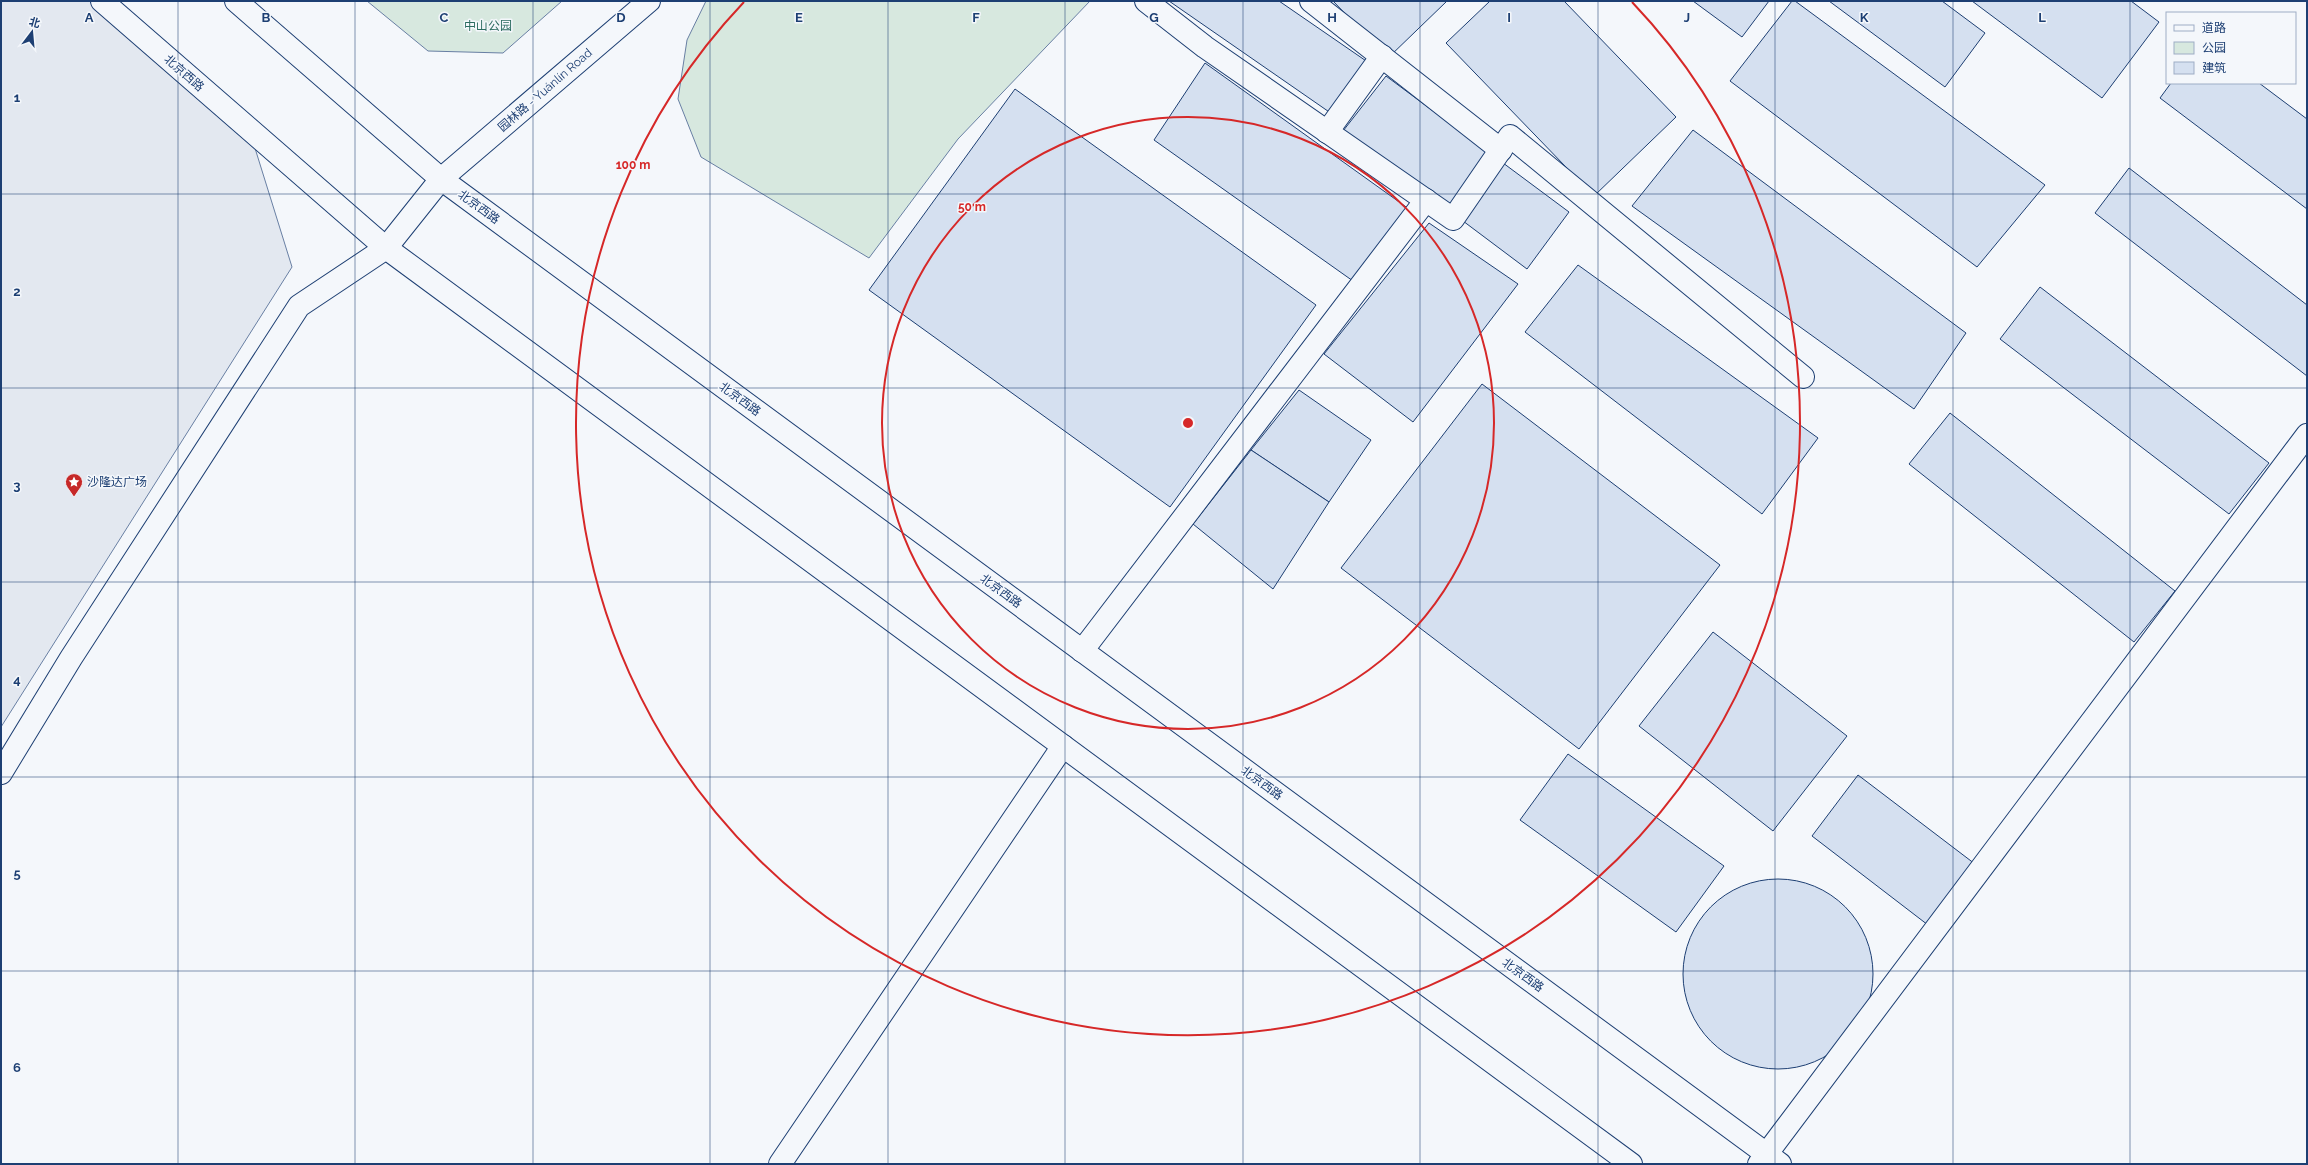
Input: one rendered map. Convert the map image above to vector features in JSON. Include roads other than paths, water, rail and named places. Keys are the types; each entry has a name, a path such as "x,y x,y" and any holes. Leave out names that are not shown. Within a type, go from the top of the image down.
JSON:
{"street":[{"name":"北京西路","path":"102,1 386,248 1631,1164"},
{"name":"北京西路","path":"236,1 441,179 1082,651 1769,1161"},
{"name":"园林路 - Yuánlín Road","path":"1,773 71,658 299,306 386,248 441,179 649,1"},
{"path":"1146,1 1205,47 1453,219 1510,136 1803,377"},
{"path":"1311,1 1501,150"},
{"path":"1327,132 1382,56"},
{"path":"1082,651 1426,200"},
{"path":"1769,1161 2307,435"},
{"path":"780,1164 1063,746"}],"place":[{"name":"沙隆达广场","path":"74,497"}],"park label":[{"name":"中山公园","path":"488,26"}]}
